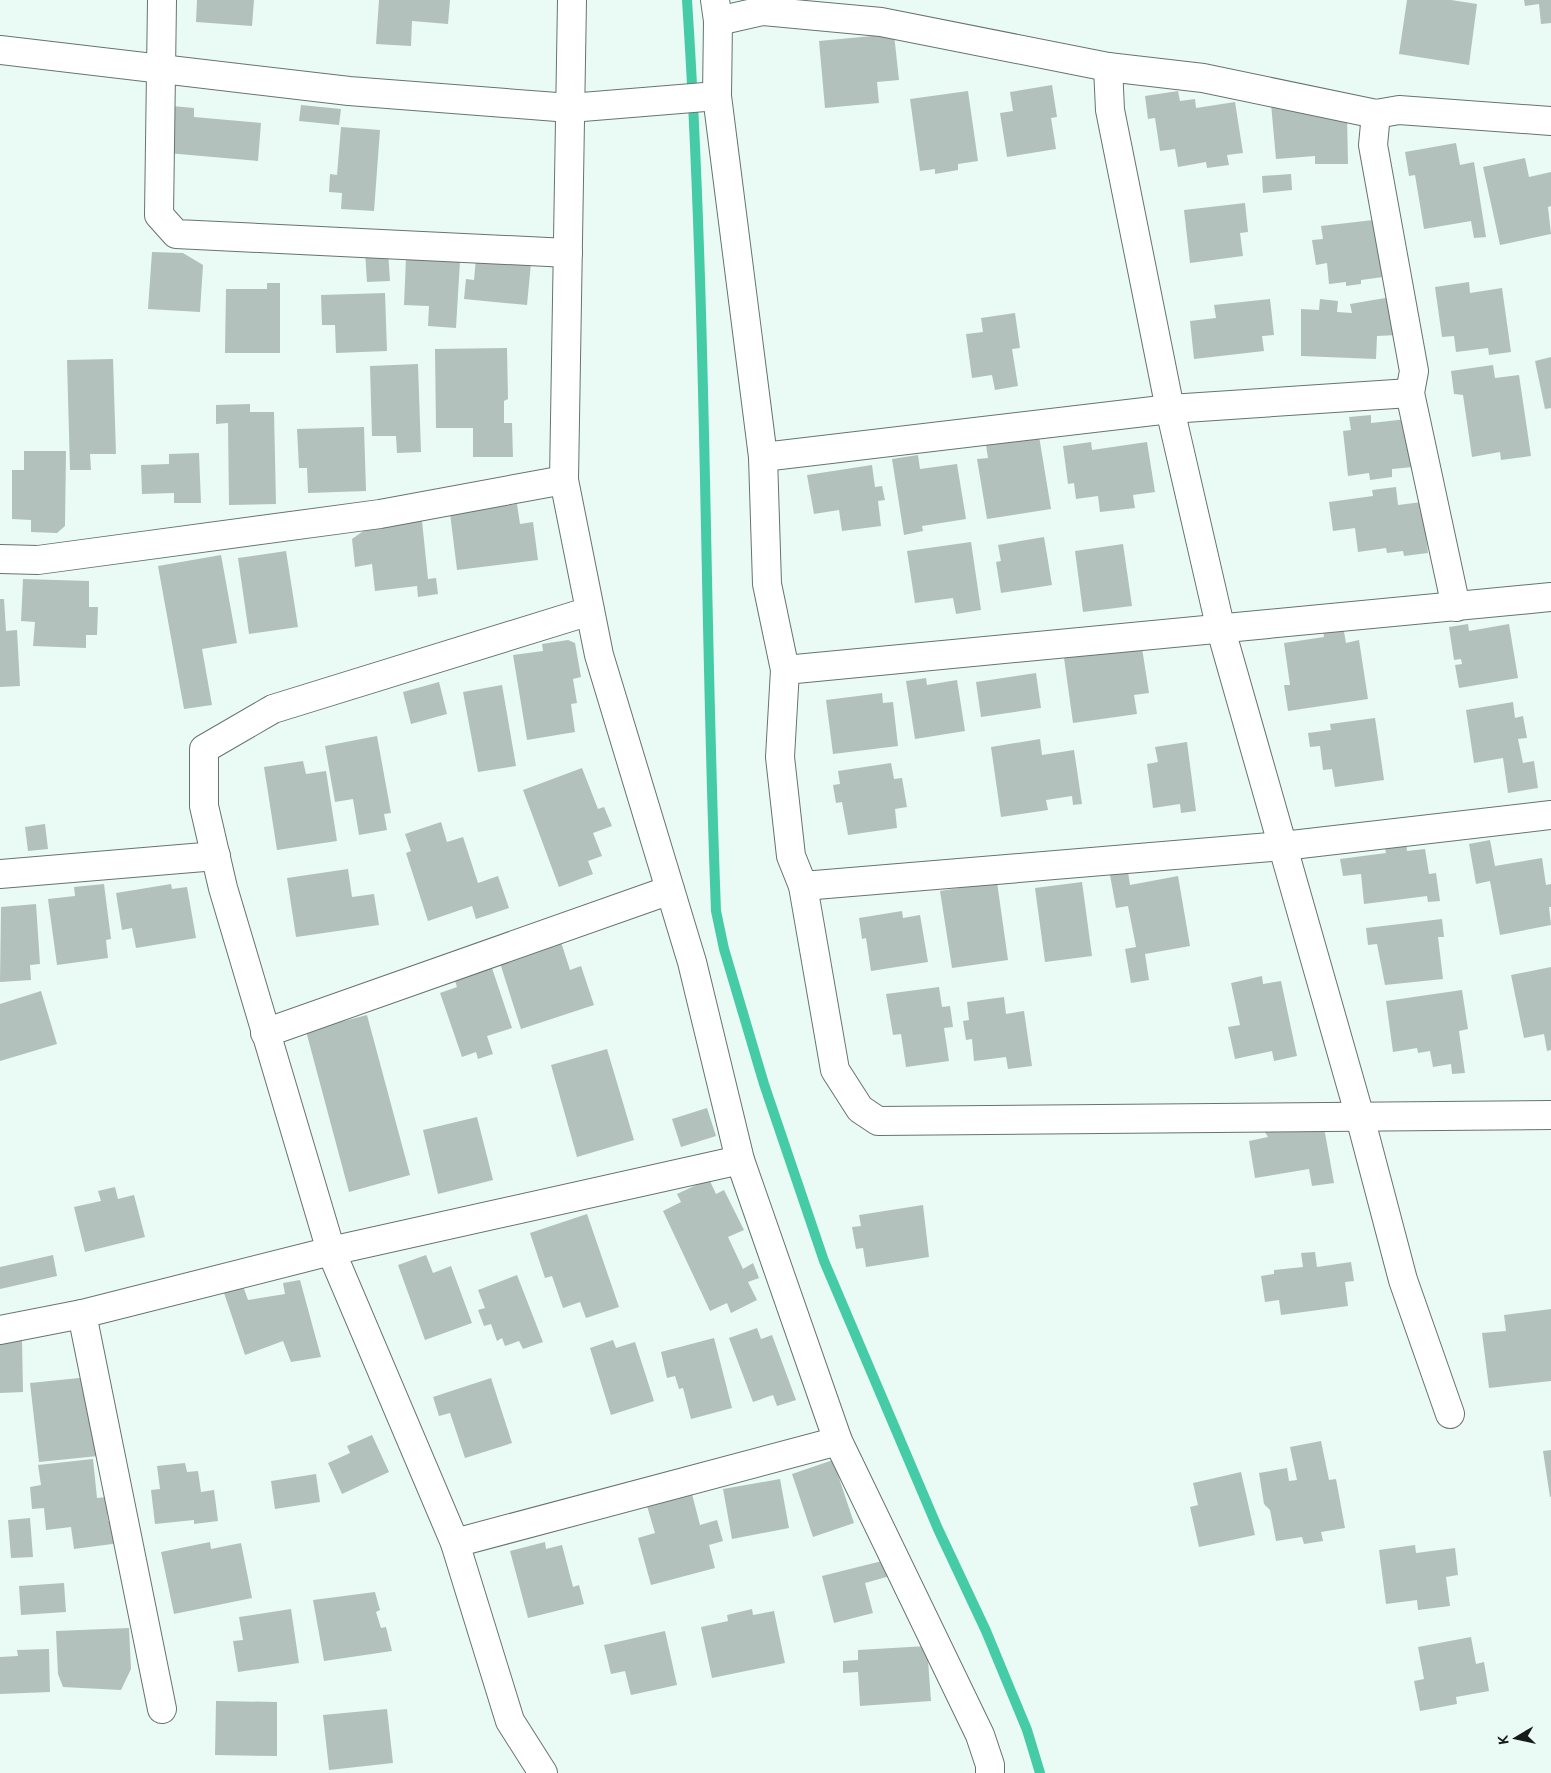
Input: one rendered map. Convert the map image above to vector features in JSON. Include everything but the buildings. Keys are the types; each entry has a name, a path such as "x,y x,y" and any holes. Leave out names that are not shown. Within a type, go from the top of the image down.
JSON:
{"street":[{"path":"162,0 159,215 176,234 568,253"},
{"path":"572,0 564,480 599,655 692,962 740,1160 838,1441 980,1735 990,1765 990,1773"},
{"path":"1551,121 1398,110 1376,114 1203,78 1108,67 881,22 762,11 717,10 711,96 763,457 766,584 785,670 780,757 791,856 803,886 835,1070 860,1109 878,1121 1551,1115"},
{"path":"0,50 349,91 570,108 711,96"},
{"path":"1108,67 1110,110 1170,409 1221,630 1360,1117 1403,1280 1450,1414"},
{"path":"1376,114 1373,145 1414,371 1410,394 1456,607"},
{"path":"763,457 1170,409 1410,394"},
{"path":"0,559 38,560 380,514 564,480"},
{"path":"785,670 1221,630 1551,597"},
{"path":"543,1773 510,1721 455,1543 331,1251 216,856 204,806 204,749 273,709 590,611"},
{"path":"803,886 1284,846 1551,815"},
{"path":"0,874 216,856"},
{"path":"266,1033 670,890"},
{"path":"0,1330 82,1314 331,1251 740,1160"},
{"path":"82,1314 162,1710"},
{"path":"455,1543 838,1441"}],"waterway":[{"path":"687,0 702,341 716,911 724,949 764,1084 824,1261 938,1529 986,1631 1027,1730 1040,1773"}]}
